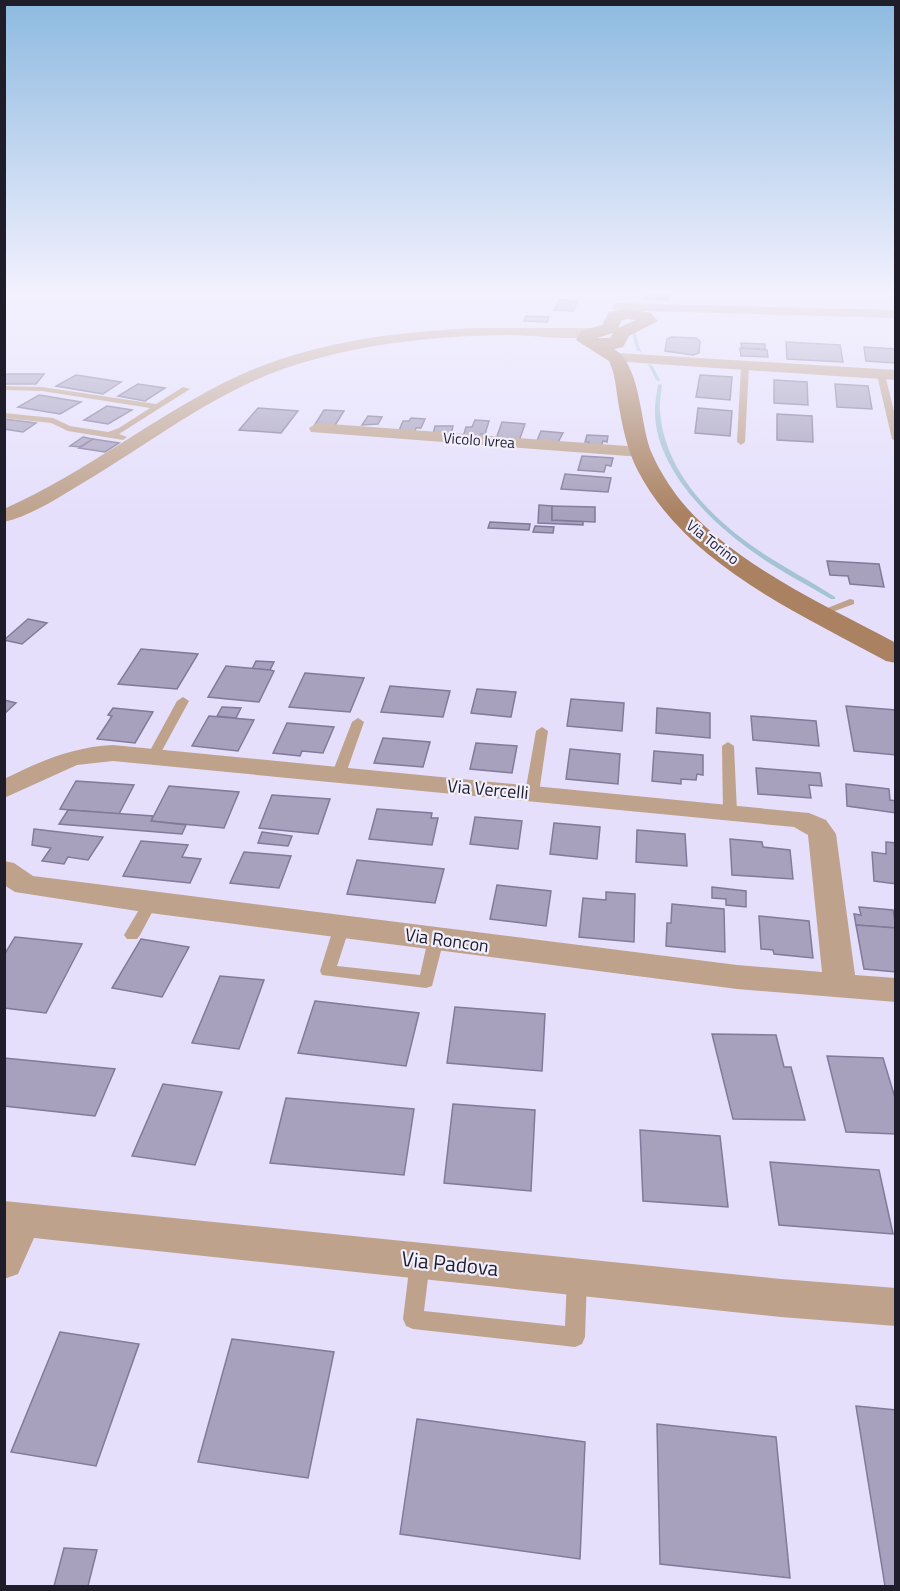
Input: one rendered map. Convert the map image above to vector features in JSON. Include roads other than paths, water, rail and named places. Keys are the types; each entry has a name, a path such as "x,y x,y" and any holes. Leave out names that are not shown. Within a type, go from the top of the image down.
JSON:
{"street":[{"path":"4,516 89,474 215,394 280,365"},
{"path":"4,525 50,506 103,477 227,397 301,365"},
{"name":"Via Torino","path":"621,365 641,452 667,500 687,523 726,555 821,613 896,655"},
{"path":"739,365 888,375"},
{"name":"Vicolo Ivrea","path":"317,428 641,452"},
{"name":"Via Vercelli","path":"4,790 55,763 84,753 799,819 816,826 822,834 840,986"},
{"name":"Via Roncon","path":"4,870 25,885 150,903 737,977 896,990"},
{"path":"4,1261 14,1220"},
{"name":"Via Padova","path":"14,1220 896,1307"}],"lane":[{"path":"741,442 745,366"},
{"path":"888,375 896,439"},
{"path":"4,388 42,389 158,407"},
{"path":"109,435 122,430 186,389"},
{"path":"4,415 53,422 68,428 123,437"},
{"path":"821,613 850,602"},
{"path":"152,758 183,701"},
{"path":"338,776 358,722"},
{"path":"532,793 542,731"},
{"path":"728,746 730,812"},
{"path":"132,935 150,903"},
{"path":"342,926 328,970 426,982 436,939"},
{"path":"421,1260 413,1319 575,1337 578,1277"}],"waterway":[{"path":"650,365 658,380"},
{"path":"660,385 657,409 660,433 668,455 694,496 747,545 833,598"}]}
